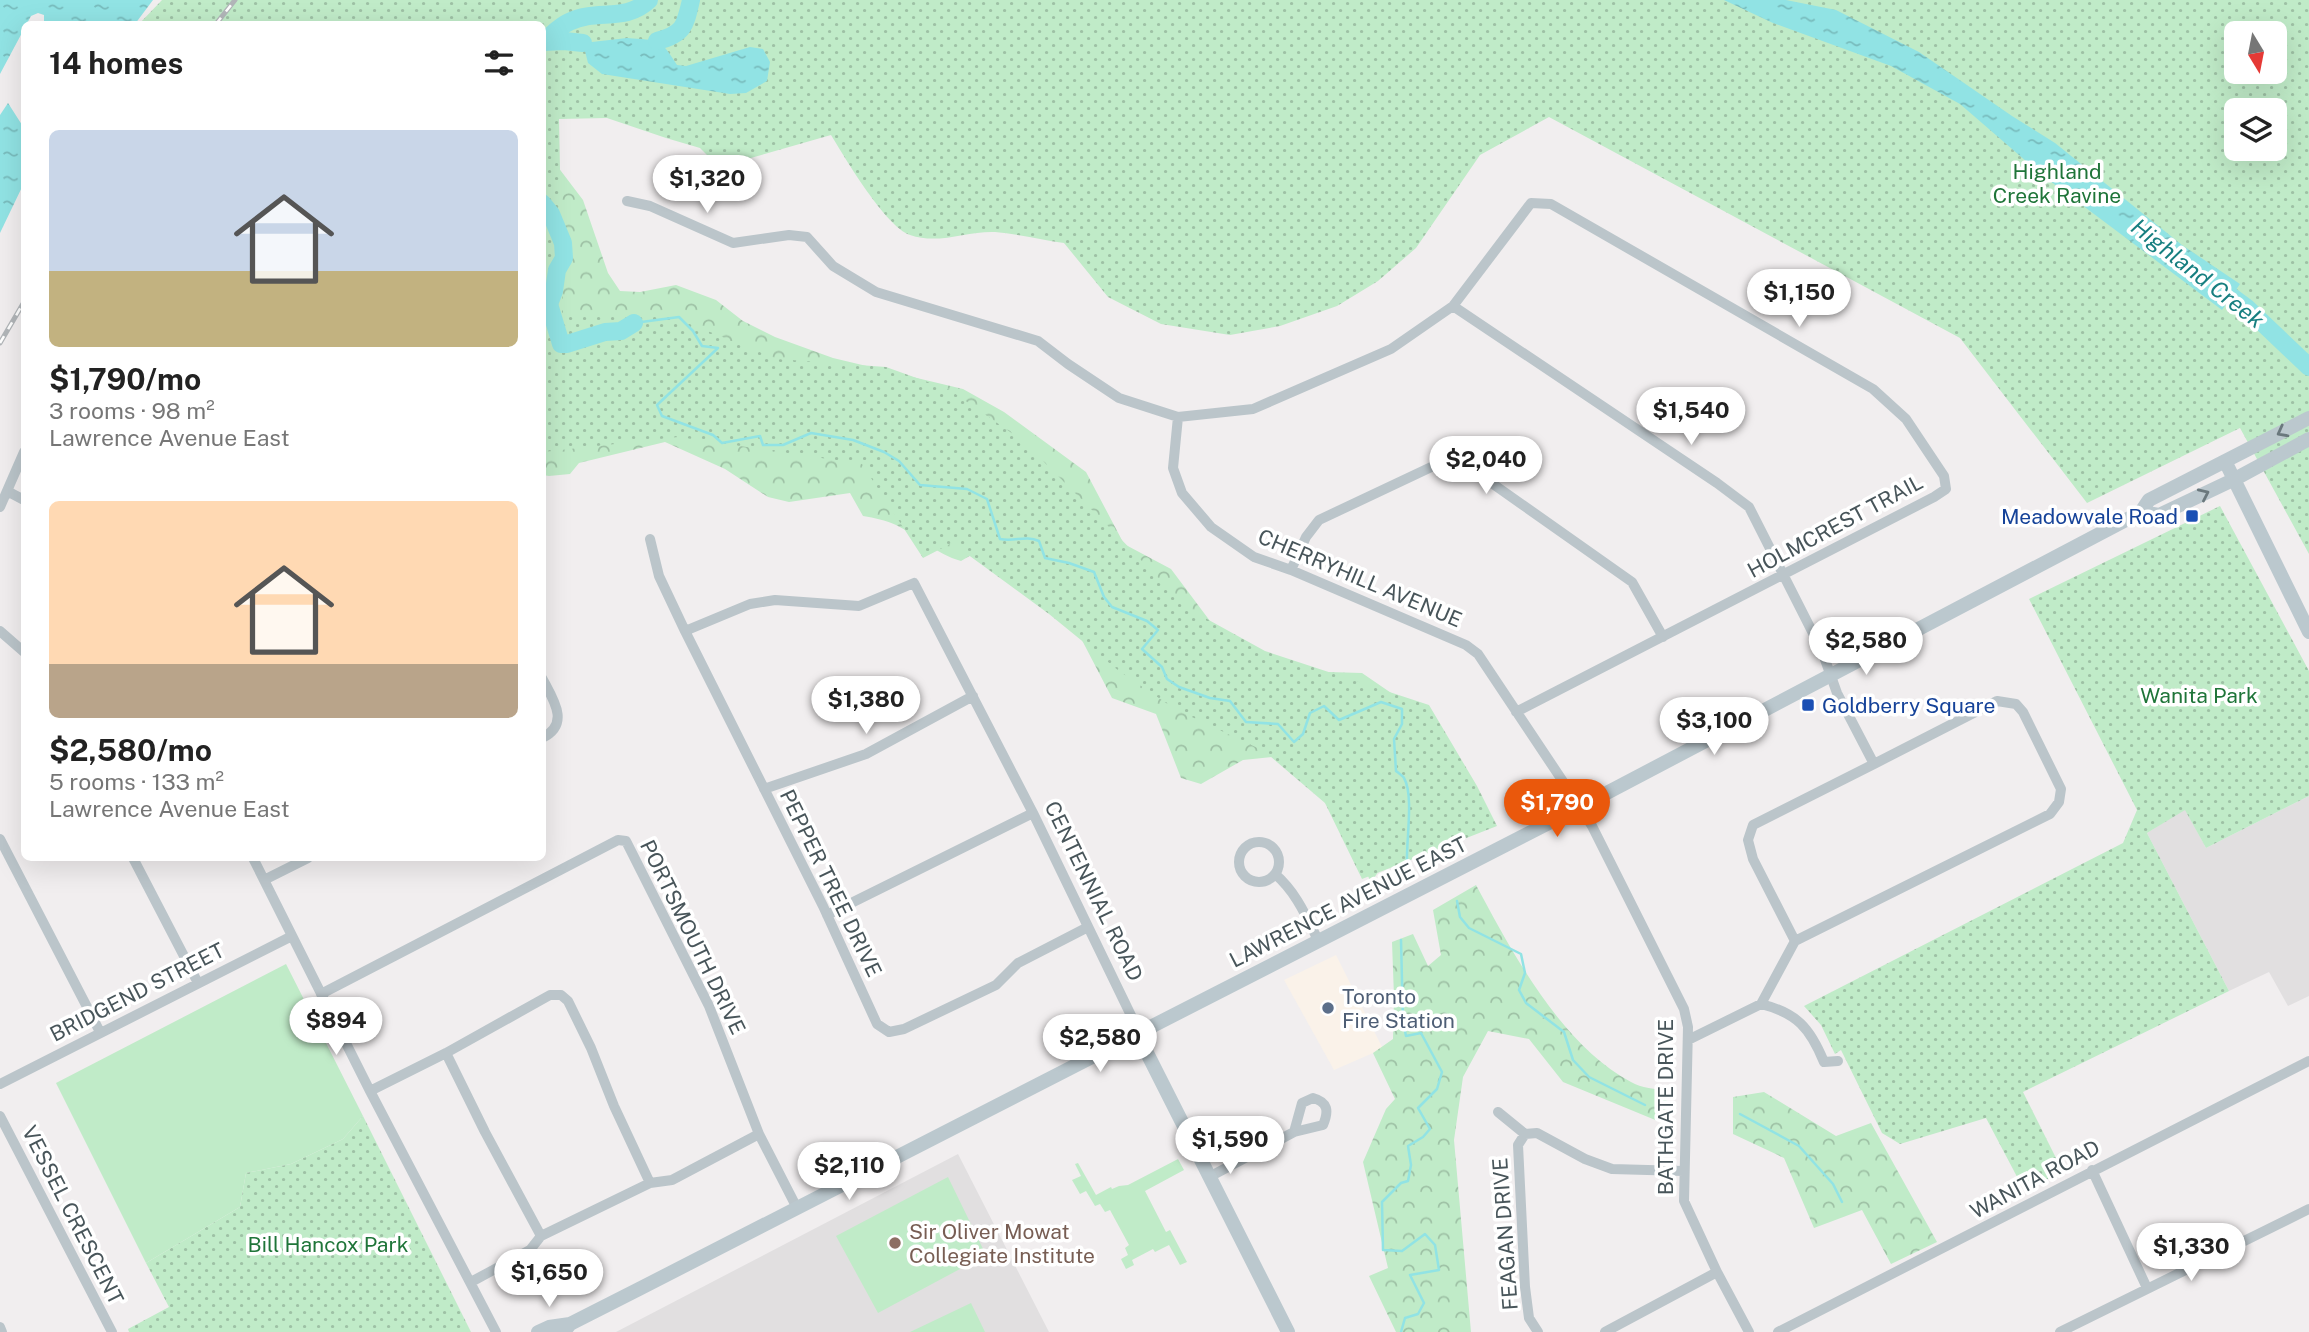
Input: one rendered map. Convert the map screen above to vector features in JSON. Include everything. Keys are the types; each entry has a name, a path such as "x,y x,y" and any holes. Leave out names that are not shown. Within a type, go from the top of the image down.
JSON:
{"main road":[{"name":"LAWRENCE AVENUE EAST","path":"538,1332 549,1327 567,1328 1580,807 2141,512 2149,500 2309,418"},
{"name":"LAWRENCE AVENUE EAST","path":"2141,512 2159,515 2235,479 2309,439"},
{"path":"2225,461 2309,632"},
{"name":"CENTENNIAL ROAD","path":"1140,1034 1147,1053 1288,1332"}],"street":[{"name":"HOLMCREST TRAIL","path":"627,201 650,206 733,243 789,235 807,237 833,266 876,292 1038,341 1119,398 1178,417 1253,409 1391,348 1453,306 1531,203 1551,204 1873,389 1906,419 1944,476 1945,489 1934,497 1516,712"},
{"path":"1453,306 1749,507 1832,675 1837,693 1874,764"},
{"name":"CHERRYHILL AVENUE","path":"1178,417 1173,468 1182,493 1211,527 1254,557 1292,570 1466,645 1478,654 1580,807"},
{"path":"0,507 21,459"},
{"path":"1292,570 1306,537 1319,520 1444,461 1460,460 1632,582 1663,637"},
{"path":"7,491 21,498"},
{"name":"PEPPER TREE DRIVE","path":"650,539 659,576 827,915 877,1024 889,1032 904,1029 996,985 1018,963 1088,927"},
{"name":"CENTENNIAL ROAD","path":"685,631 750,604 775,600 859,606 915,583 1033,813 1140,1034"},
{"path":"0,631 21,650"},
{"path":"546,686 558,711 552,733 546,736"},
{"path":"764,789 866,754 973,696"},
{"path":"1688,1040 1761,1004 1795,941 2050,814 2059,802 2061,789 2023,712 2016,704 1997,701 1753,825 1748,840 1753,859 1795,941"},
{"name":"BATHGATE DRIVE","path":"1580,807 1684,1009 1688,1027 1684,1201 1749,1332"},
{"path":"827,915 1033,813"},
{"path":"0,839 100,1032"},
{"name":"PORTSMOUTH DRIVE","path":"321,994 618,840 626,841 709,1006 759,1134 797,1208"},
{"path":"1255,843 1269,844 1278,854 1279,868 1275,874 1265,881 1247,878 1240,868 1244,850 1255,843"},
{"path":"135,861 198,984"},
{"path":"254,861 370,1091 496,1332"},
{"path":"264,880 302,861"},
{"path":"1275,874 1296,896 1318,940"},
{"name":"BRIDGEND STREET","path":"0,1084 292,936"},
{"path":"370,1091 446,1053 550,995 561,995 568,1001 591,1048 614,1106 650,1183"},
{"path":"1761,1004 1794,1017 1808,1029 1824,1062 1838,1061"},
{"path":"446,1053 541,1236"},
{"name":"WANITA ROAD","path":"1778,1332 2309,1061"},
{"name":"FEAGAN DRIVE","path":"1498,1112 1525,1134 1537,1133 1585,1159 1612,1169 1683,1171"},
{"name":"VESSEL CRESCENT","path":"0,1116 112,1332"},
{"path":"1210,1176 1294,1132"},
{"path":"471,1282 530,1250 541,1236 650,1183 672,1180 759,1134"},
{"name":"FEAGAN DRIVE","path":"1525,1134 1518,1145 1525,1287 1529,1318 1538,1332"},
{"path":"2092,1170 2147,1288"},
{"path":"2060,1332 2309,1209"},
{"path":"1605,1332 1717,1272"},
{"path":"0,1327 2,1332"}],"shaded area":[{"path":"2309,796 2309,996 2288,1006 2269,972 2229,991 2147,833 2185,809 2206,848"},
{"path":"1336,955 1382,1047 1334,1070 1284,980"},
{"name":"Sir Oliver Mowat Collegiate Institute","path":"958,1154 1049,1332 616,1332"}],"green space":[{"name":"Highland Creek Ravine","path":"162,0 2309,0 2309,554 2240,428 2087,503 1960,338 1549,117 1480,155 1416,248 1378,281 1337,306 1280,326 1230,335 1161,324 1108,297 1064,243 995,232 931,239 910,235 900,229 878,206 831,135 719,167 700,148 607,118 559,119 563,316 639,313 673,317 777,359 886,367 950,390 1023,441 1187,608 1265,651 1429,705 1477,786 1497,826 1362,879 1325,803 1264,751 1175,709 1119,671 1049,614 952,543 923,558 862,464 678,437 546,452 546,21 142,21"},
{"path":"546,151 583,200 608,273 620,291 640,292 676,285 716,300 743,321 775,337 833,358 963,389 1004,412 1086,472 1124,544 1171,569 1237,657 1263,670 1362,673 1416,710 1392,853 1371,882 1344,829 1291,755 1243,760 1201,784 1181,778 1156,714 1112,698 1072,621 978,551 961,561 952,558 896,525 863,516 850,493 789,502 768,497 725,469 665,442 579,463 570,474 546,476 546,413 557,334 546,196"},
{"name":"Wanita Park","path":"2220,506 2309,671 2309,796 2206,848 2185,810 2147,833 2229,991 2023,1092 2063,1172 2024,1190 1986,1118 1900,1144 1882,1133 1841,1050 1835,1054 1821,1025 1804,1006 2123,843 2137,810 2029,599"},
{"path":"1476,885 1522,967 1582,1045 1606,1066 1631,1082 1667,1091 1665,1124 1563,1082 1529,1039 1488,1031 1463,1077 1454,1140 1471,1332 1396,1332 1369,1276 1388,1268 1363,1162 1386,1109 1395,1099 1373,1053 1393,1039 1392,942 1413,934 1428,966 1441,955 1433,910"},
{"path":"286,964 363,1116 343,1139 291,1164 246,1173 240,1207 146,1263 56,1083"},
{"path":"1764,1092 1836,1136 1871,1123 1937,1242 1891,1264 1862,1210 1814,1228 1784,1158 1733,1134 1733,1097"},
{"name":"Bill Hancox Park","path":"363,1116 471,1332 129,1332 128,1329 169,1307 146,1263 240,1207 246,1173 291,1164 343,1139"},
{"path":"1178,1159 1184,1170 1145,1191 1166,1232 1170,1230 1187,1262 1180,1265 1169,1245 1155,1252 1153,1249 1132,1260 1134,1265 1126,1269 1121,1259 1128,1255 1125,1248 1129,1245 1110,1210 1105,1212 1100,1204 1095,1206 1086,1191 1080,1194 1072,1180 1081,1176 1075,1164 1078,1163 1096,1195 1111,1187 1112,1189 1128,1185"},
{"path":"948,1177 986,1255 878,1313 836,1236"},
{"path":"971,1303 985,1332 910,1332"}],"water":[{"path":"0,0 153,0 137,21 44,21 44,15 38,13 31,16 28,21 21,21 21,35 0,74"},
{"name":"Highland Creek","path":"1724,0 1786,0 1836,10 1919,52 2055,143 2182,245 2240,284 2222,310 2042,175 1960,104 1891,66 1773,23"},
{"path":"627,38 657,42 666,49 677,65 686,66 750,47 763,49 770,62 767,81 746,93 730,94 602,74 588,63 583,43"},
{"path":"8,103 21,123 21,189 0,233 0,115"}],"waterway":[{"path":"546,40 558,29 579,18 630,11 649,0"},
{"path":"657,41 682,28 691,0"},
{"path":"546,42 583,43"},
{"path":"546,208 563,243 564,258 557,270 549,304 561,344 605,332 621,331 634,323"},
{"name":"Highland Creek","path":"2212,282 2247,308 2309,367"},
{"path":"634,323 679,317 693,331 702,346 718,348 657,405 662,416 713,435 722,443 760,436 763,445 783,445 811,433 853,440 899,461 920,485 967,489 987,499 1000,539 1039,541 1045,558 1094,572 1104,597 1112,607 1147,621 1158,630 1142,649 1162,667 1167,679 1179,687 1210,698 1230,701 1246,722 1278,724 1294,742 1303,734 1310,713 1324,706 1339,720 1381,702 1402,709 1402,724 1394,739 1396,771 1404,778 1409,795 1407,863"},
{"path":"1457,901 1460,917 1469,928 1521,954 1525,973 1519,990 1526,1003 1564,1032 1573,1060 1589,1077 1645,1105"},
{"path":"1401,940 1403,1021 1406,1036 1421,1033 1442,1072 1437,1089 1418,1108 1430,1129 1408,1146 1411,1165 1408,1181 1401,1183 1382,1202 1383,1250 1402,1251 1425,1234 1435,1245 1439,1270 1410,1275 1424,1303 1418,1314 1405,1318 1401,1332"},
{"path":"1740,1114 1799,1146 1833,1184 1842,1202"}],"railway":[{"path":"218,21 235,0"},
{"path":"0,343 21,307"}],"place":[{"name":"Meadowvale Road","path":"2192,516"},
{"name":"Goldberry Square","path":"1808,705"},
{"name":"Toronto Fire Station","path":"1328,1008"},
{"name":"Sir Oliver Mowat Collegiate Institute","path":"895,1243"}]}
